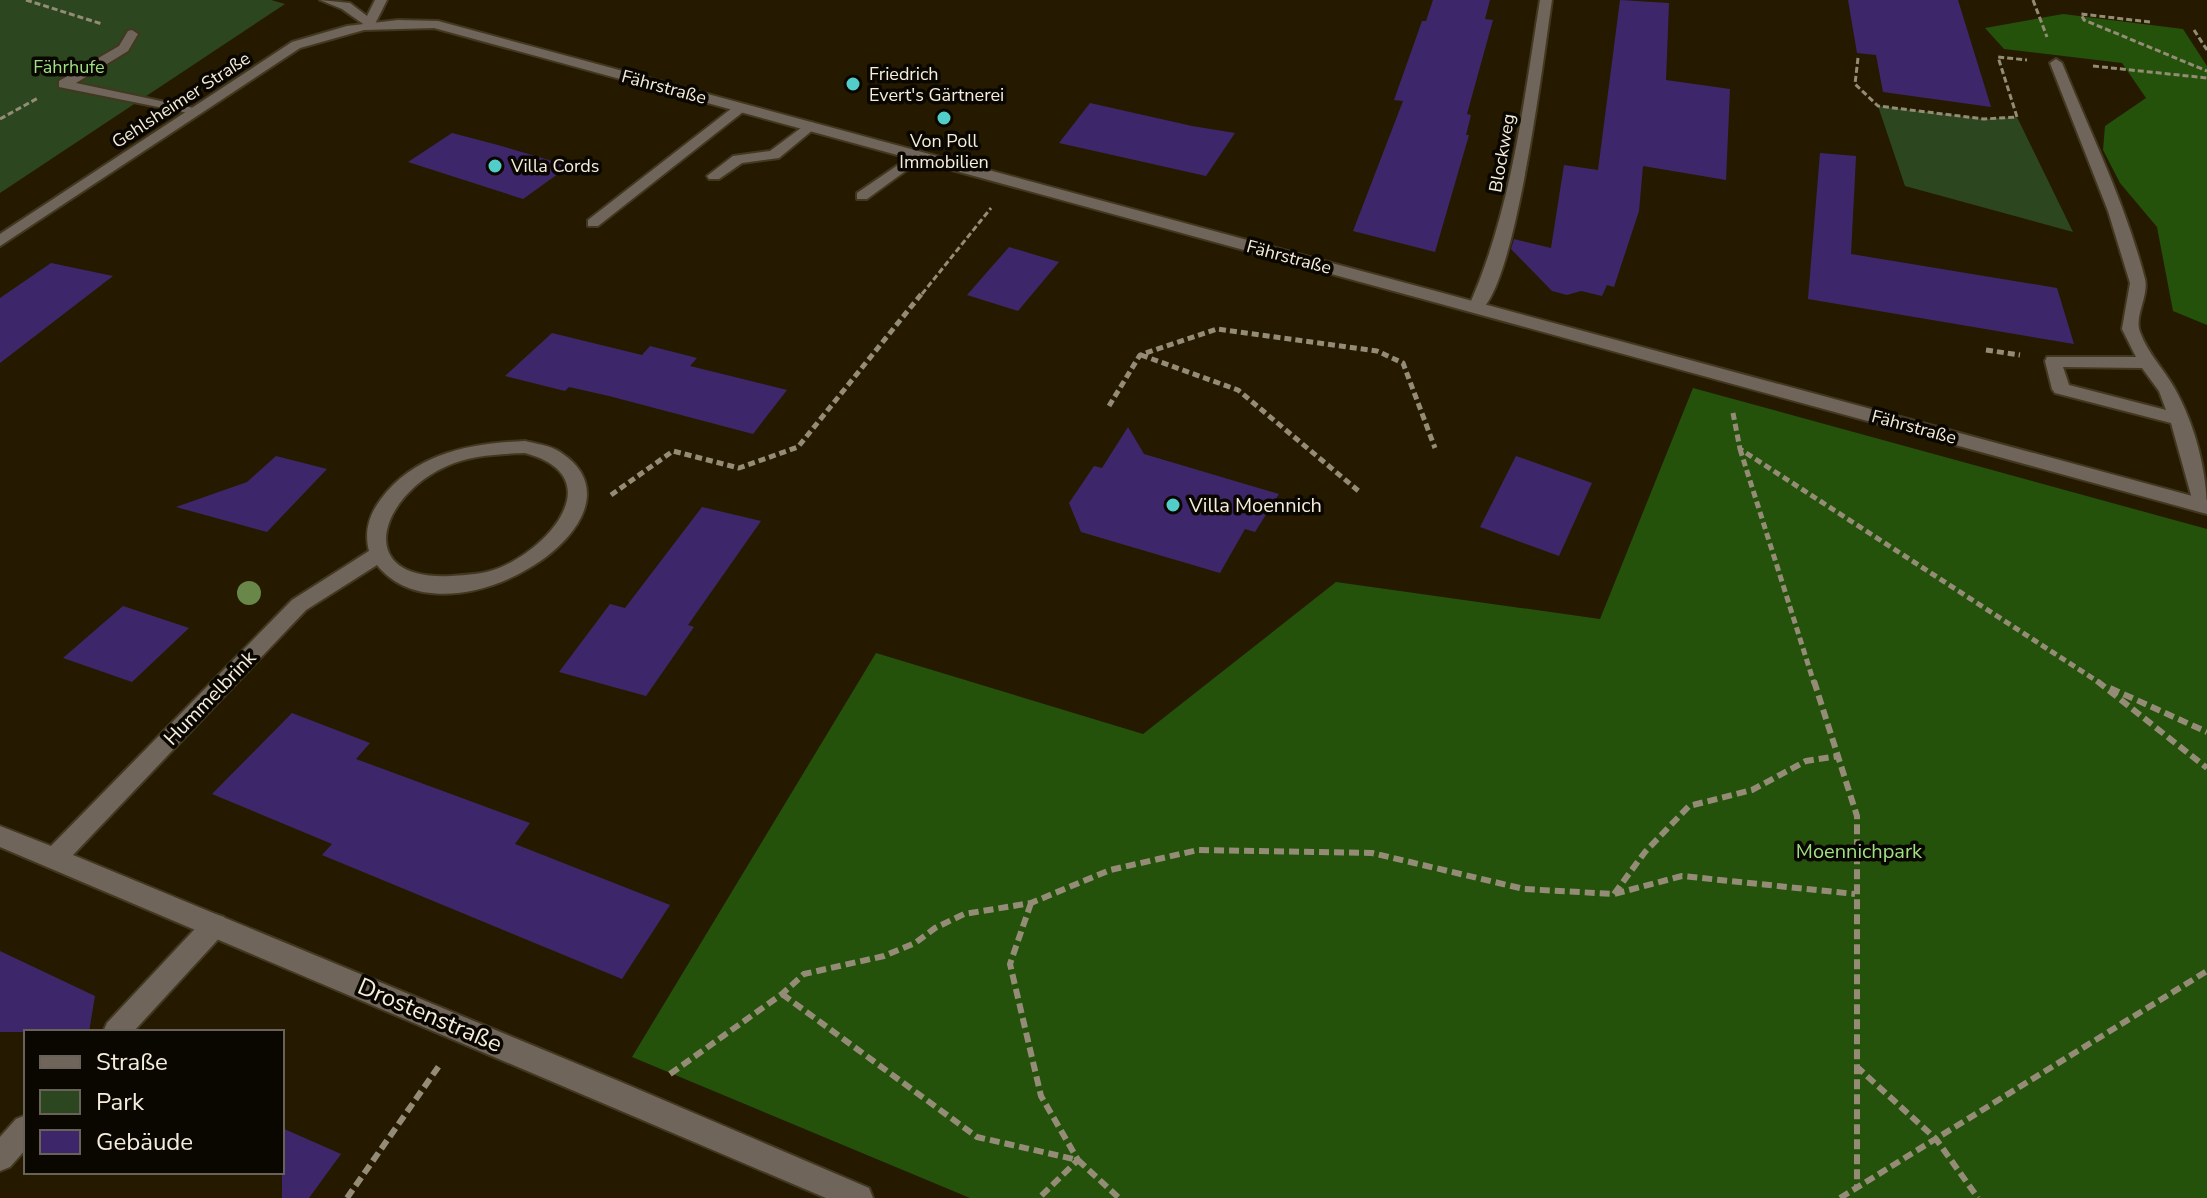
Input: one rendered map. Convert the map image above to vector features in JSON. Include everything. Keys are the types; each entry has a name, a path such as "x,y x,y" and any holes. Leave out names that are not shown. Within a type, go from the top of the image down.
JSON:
{"street":[{"path":"326,0 346,6 369,24 381,0"},
{"name":"Blockweg","path":"1476,308 1486,290 1511,209 1546,0"},
{"name":"Fährstraße","path":"369,24 434,24 2205,507"},
{"name":"Gehlsheimer Straße","path":"0,241 296,45 335,30 369,24"},
{"path":"64,84 124,48 132,34"},
{"path":"2056,63 2115,211 2138,283 2130,329 2147,363 2167,390 2187,443 2205,507"},
{"path":"64,84 193,112"},
{"path":"593,223 741,108"},
{"path":"714,176 738,159 774,155 809,126"},
{"path":"862,196 917,156"},
{"path":"2147,363 2053,361 2061,389 2177,419"},
{"path":"525,447 554,456 573,475 579,499 569,526 544,551 509,573 468,584 429,585 397,574 379,554 376,528 389,501 416,476 450,458 488,448 525,447"},
{"name":"Hummelbrink","path":"55,858 299,605 379,554"},
{"name":"Drostenstraße","path":"0,836 612,1091 859,1198"},
{"path":"118,1030 215,925"},
{"path":"0,1157 24,1131"}],"path":[{"path":"26,0 132,34"},
{"path":"2033,0 2056,63"},
{"path":"2150,22 2081,14 2084,20 2207,71"},
{"path":"2194,30 2207,50"},
{"path":"1858,58 1855,84 1878,106 1984,119 2017,117 1998,57 2207,78"},
{"path":"0,119 64,84"},
{"path":"579,499 607,498 673,451 739,468 798,447 1012,182"},
{"path":"1109,406 1140,355 1217,329 1377,351 1403,363 1435,448"},
{"path":"1140,355 1238,390 1361,493"},
{"path":"1739,380 1731,398 1740,449 1857,816 1857,1188"},
{"path":"1740,449 2102,684 2207,768"},
{"path":"2102,684 2207,732"},
{"path":"1614,894 1645,852 1689,806 1752,790 1806,761 1838,756"},
{"path":"612,1091 661,1080 782,994 804,974 884,956 915,943 935,928 964,914 1031,903 1110,870 1198,850 1372,853 1524,889 1614,894 1682,876 1855,894"},
{"path":"1031,903 1010,964 1041,1096 1078,1160 1119,1198"},
{"path":"1840,1198 2207,971"},
{"path":"782,994 977,1137 1078,1160"},
{"path":"347,1198 464,1029"},
{"path":"1856,1066 1936,1139 1978,1198"},
{"path":"1039,1198 1078,1160"}],"green space":[{"name":"Fährhufe","path":"0,0 271,0 285,4 0,193"},
{"path":"2063,14 2183,29 2207,66 2207,325 2173,311 2157,227 2120,183 2103,150 2105,126 2146,98 2122,63 2004,49 1985,28"},
{"path":"1878,106 1984,119 2017,117 2073,232 1905,186"},
{"name":"Moennichpark","path":"1693,388 2207,529 2207,1198 970,1198 632,1057 876,653 1143,734 1336,582 1600,619"}],"building":[{"path":"1433,0 1490,0 1485,19 1493,20 1467,114 1471,115 1466,135 1469,135 1435,252 1353,231 1403,101 1394,100 1422,21 1426,21"},
{"path":"1620,0 1669,3 1666,80 1730,89 1726,180 1643,166 1639,211 1614,287 1607,285 1602,296 1581,291 1567,295 1552,291 1511,249 1514,239 1551,248 1564,165 1598,170"},
{"path":"1848,0 1958,0 1991,107 1883,92 1876,55 1857,53"},
{"path":"1090,103 1235,133 1206,176 1059,143"},
{"name":"Villa Cords","path":"452,133 569,166 523,199 408,162"},
{"path":"1820,153 1856,156 1851,254 2057,288 2074,344 1808,299"},
{"path":"1009,247 1059,262 1018,311 967,295"},
{"path":"51,263 113,276 0,363 0,298"},
{"path":"552,333 642,355 650,346 697,358 690,366 787,390 753,434 609,396 569,387 565,391 505,376"},
{"name":"Villa Moennich","path":"1128,427 1144,454 1279,494 1255,532 1245,529 1220,573 1081,532 1069,503 1094,466 1102,468"},
{"path":"276,456 327,469 267,532 176,507 247,482"},
{"path":"1516,456 1592,483 1559,556 1480,527"},
{"path":"702,507 761,521 688,625 694,627 646,696 559,672 610,604 625,608"},
{"path":"123,606 189,628 132,682 63,658"},
{"path":"292,713 370,743 356,759 530,823 515,844 670,905 622,979 322,855 332,844 212,794"},
{"path":"0,951 95,996 89,1030 0,1032"},
{"path":"284,1129 341,1154 309,1198 282,1198"}],"place":[{"name":"Friedrich Evert's Gärtnerei","path":"853,84"},
{"name":"Von Poll Immobilien","path":"944,118"},
{"name":"Villa Cords","path":"495,166"},
{"name":"Villa Moennich","path":"1173,505"}]}
